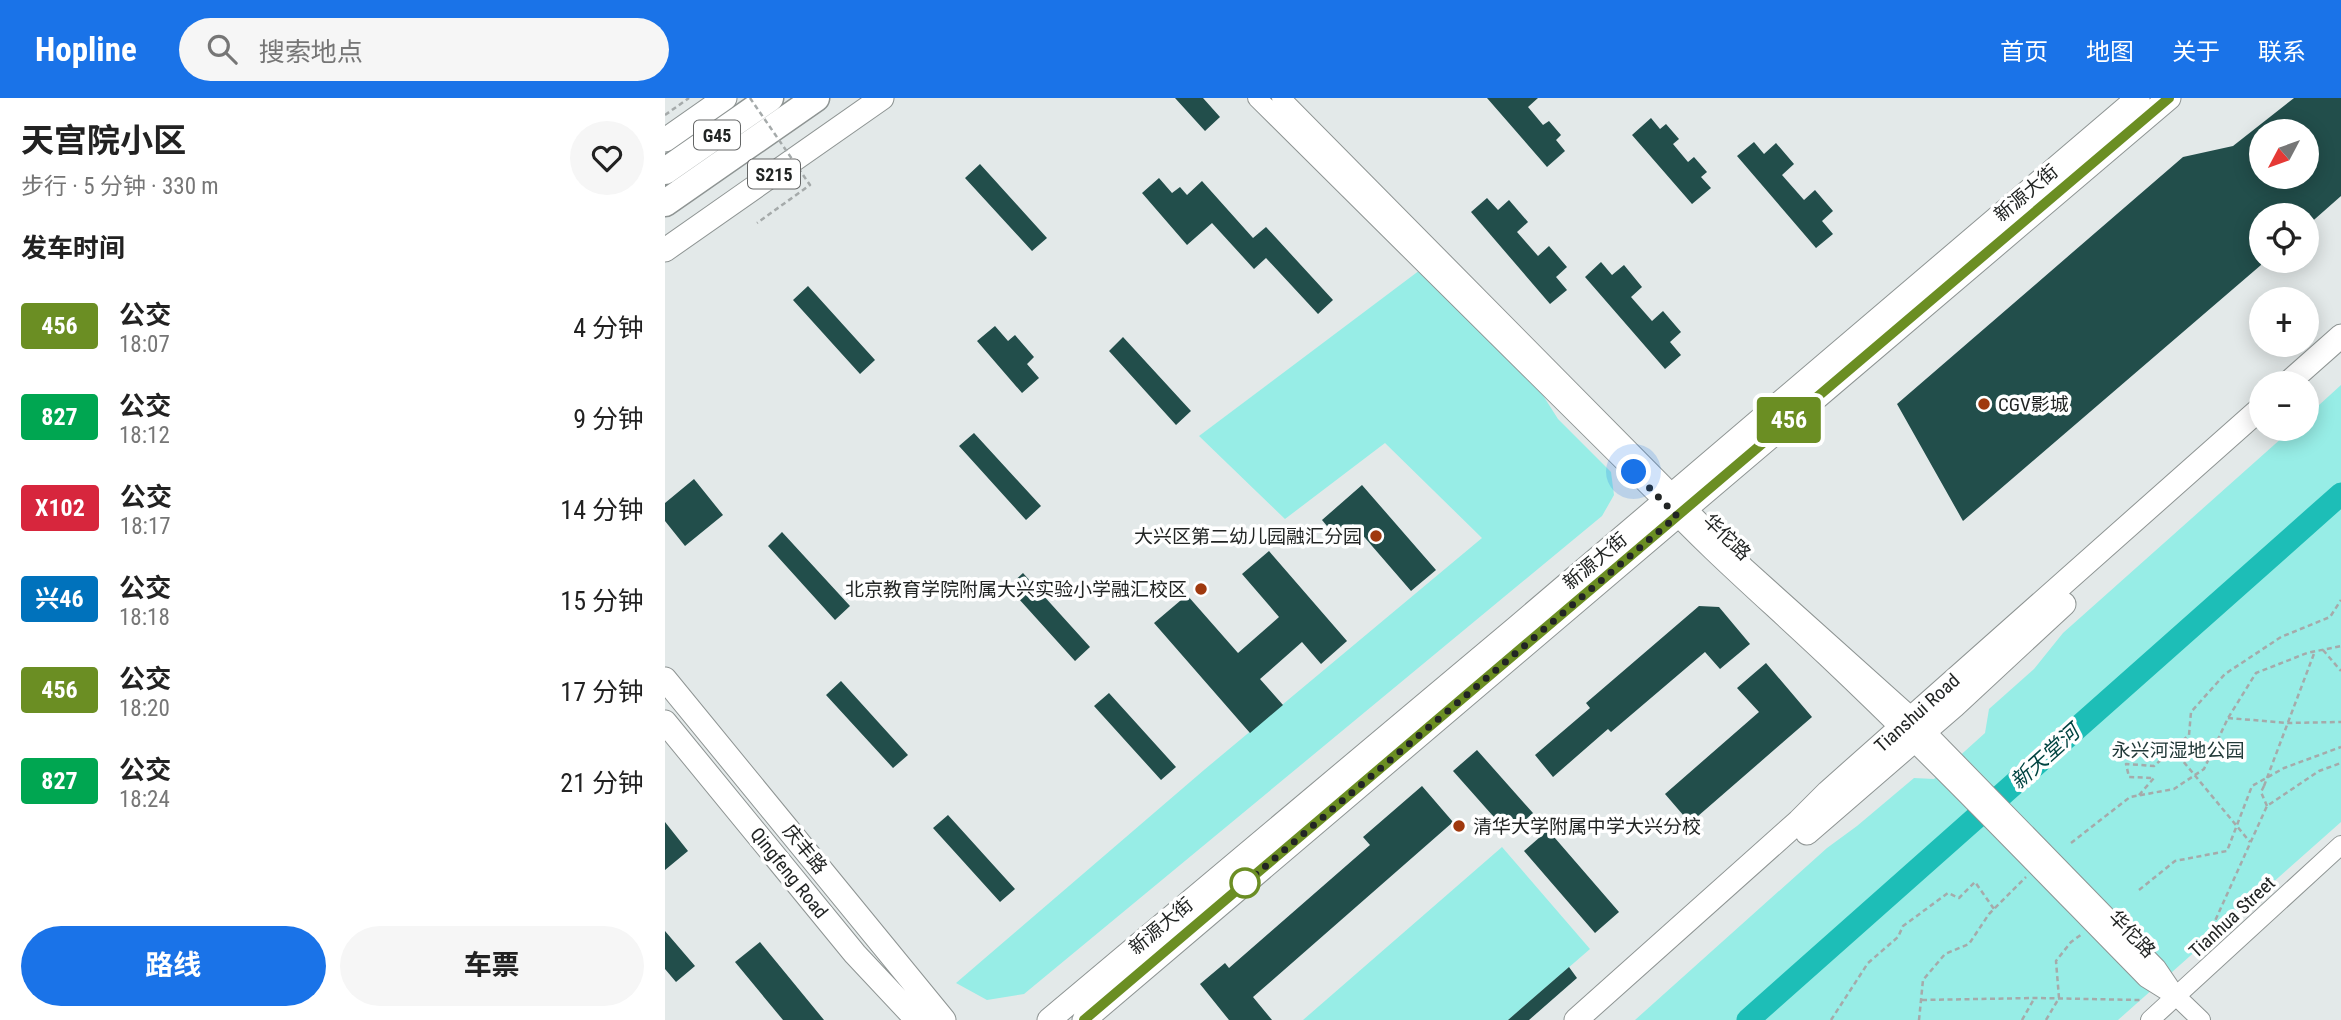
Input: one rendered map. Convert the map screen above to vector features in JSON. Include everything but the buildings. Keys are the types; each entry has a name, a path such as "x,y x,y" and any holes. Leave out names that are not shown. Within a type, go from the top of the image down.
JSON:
{"highway":[{"name":"G45","path":"665,171 770,98"},
{"name":"G45","path":"665,202 816,98"}],"main road":[{"path":"665,140 725,98"},
{"name":"S215","path":"665,250 882,98"},
{"name":"新源大街","path":"1084,1020 2138,98"},
{"name":"新源大街","path":"1049,1020 2169,98"},
{"path":"2302,371 2341,336"},
{"path":"2319,377 2341,357"},
{"name":"Tianshui Road","path":"1599,1020 1850,795 1912,730 2249,419"},
{"name":"Tianshui Road","path":"1576,1020 2249,438"},
{"name":"庆丰路","path":"665,679 944,1020"},
{"name":"Qingfeng Road","path":"665,722 855,954 916,1020"}],"street":[{"name":"华佗路","path":"1257,98 1675,505"},
{"name":"华佗路","path":"1281,98 1675,505 1698,540 1825,656 1912,730 2016,835 2146,978 2176,996 2201,1020"},
{"name":"Tianhua Street","path":"2150,1020 2341,845"}],"path":[{"path":"665,116 689,98"},
{"path":"750,98 810,185 757,223"},
{"path":"2139,795 2154,778 2129,777 2126,764 2154,765 2189,735 2191,712 2225,674 2281,637 2330,617 2341,600"},
{"path":"2071,843 2130,797 2174,789 2204,769 2228,718 2256,673 2315,651 2341,646"},
{"path":"2322,650 2341,671"},
{"path":"2267,806 2261,792 2315,651"},
{"path":"2228,718 2288,723 2341,722"},
{"path":"2139,890 2175,862 2227,851 2252,786 2284,768 2341,747"},
{"path":"2172,750 2250,842"},
{"path":"2205,943 2267,806 2319,771 2341,763"},
{"path":"1919,1020 1923,980 1945,954 1969,944 1994,909 2027,876"},
{"path":"1831,1020 1868,962 1898,937 1903,926 1948,893 1959,898 1975,882 1994,909"},
{"path":"2046,1020 2059,998 2056,961 2071,942 2086,931"},
{"path":"2022,1020 2035,998"},
{"path":"1922,1000 2141,1000"}],"green space":[{"path":"1424,267 1523,364 1558,419 1611,472 1614,495 1602,516 1024,994 987,1000 956,983 1204,770 1482,538 1385,443 1285,519 1199,436"},
{"name":"永兴河湿地公园","path":"2341,385 2341,822 2118,1020 1635,1020 1827,848 1914,778 1934,779 1985,733 1989,709 2034,669 2063,633 2279,441 2319,441 2319,405"},
{"path":"1502,847 1590,949 1508,1020 1303,1020"}],"waterway":[{"name":"新天堂河","path":"1748,1020 2341,494"}],"bus line":[{"name":"456","path":"1084,1020 2169,98"}],"place":[{"name":"CGV影城","path":"1984,404"},
{"name":"大兴区第二幼儿园融汇分园","path":"1376,536"},
{"name":"北京教育学院附属大兴实验小学融汇校区","path":"1201,589"},
{"name":"清华大学附属中学大兴分校","path":"1459,826"}],"route":[{"path":"1245,883 1241,887 1677,516 1634,472"}]}
